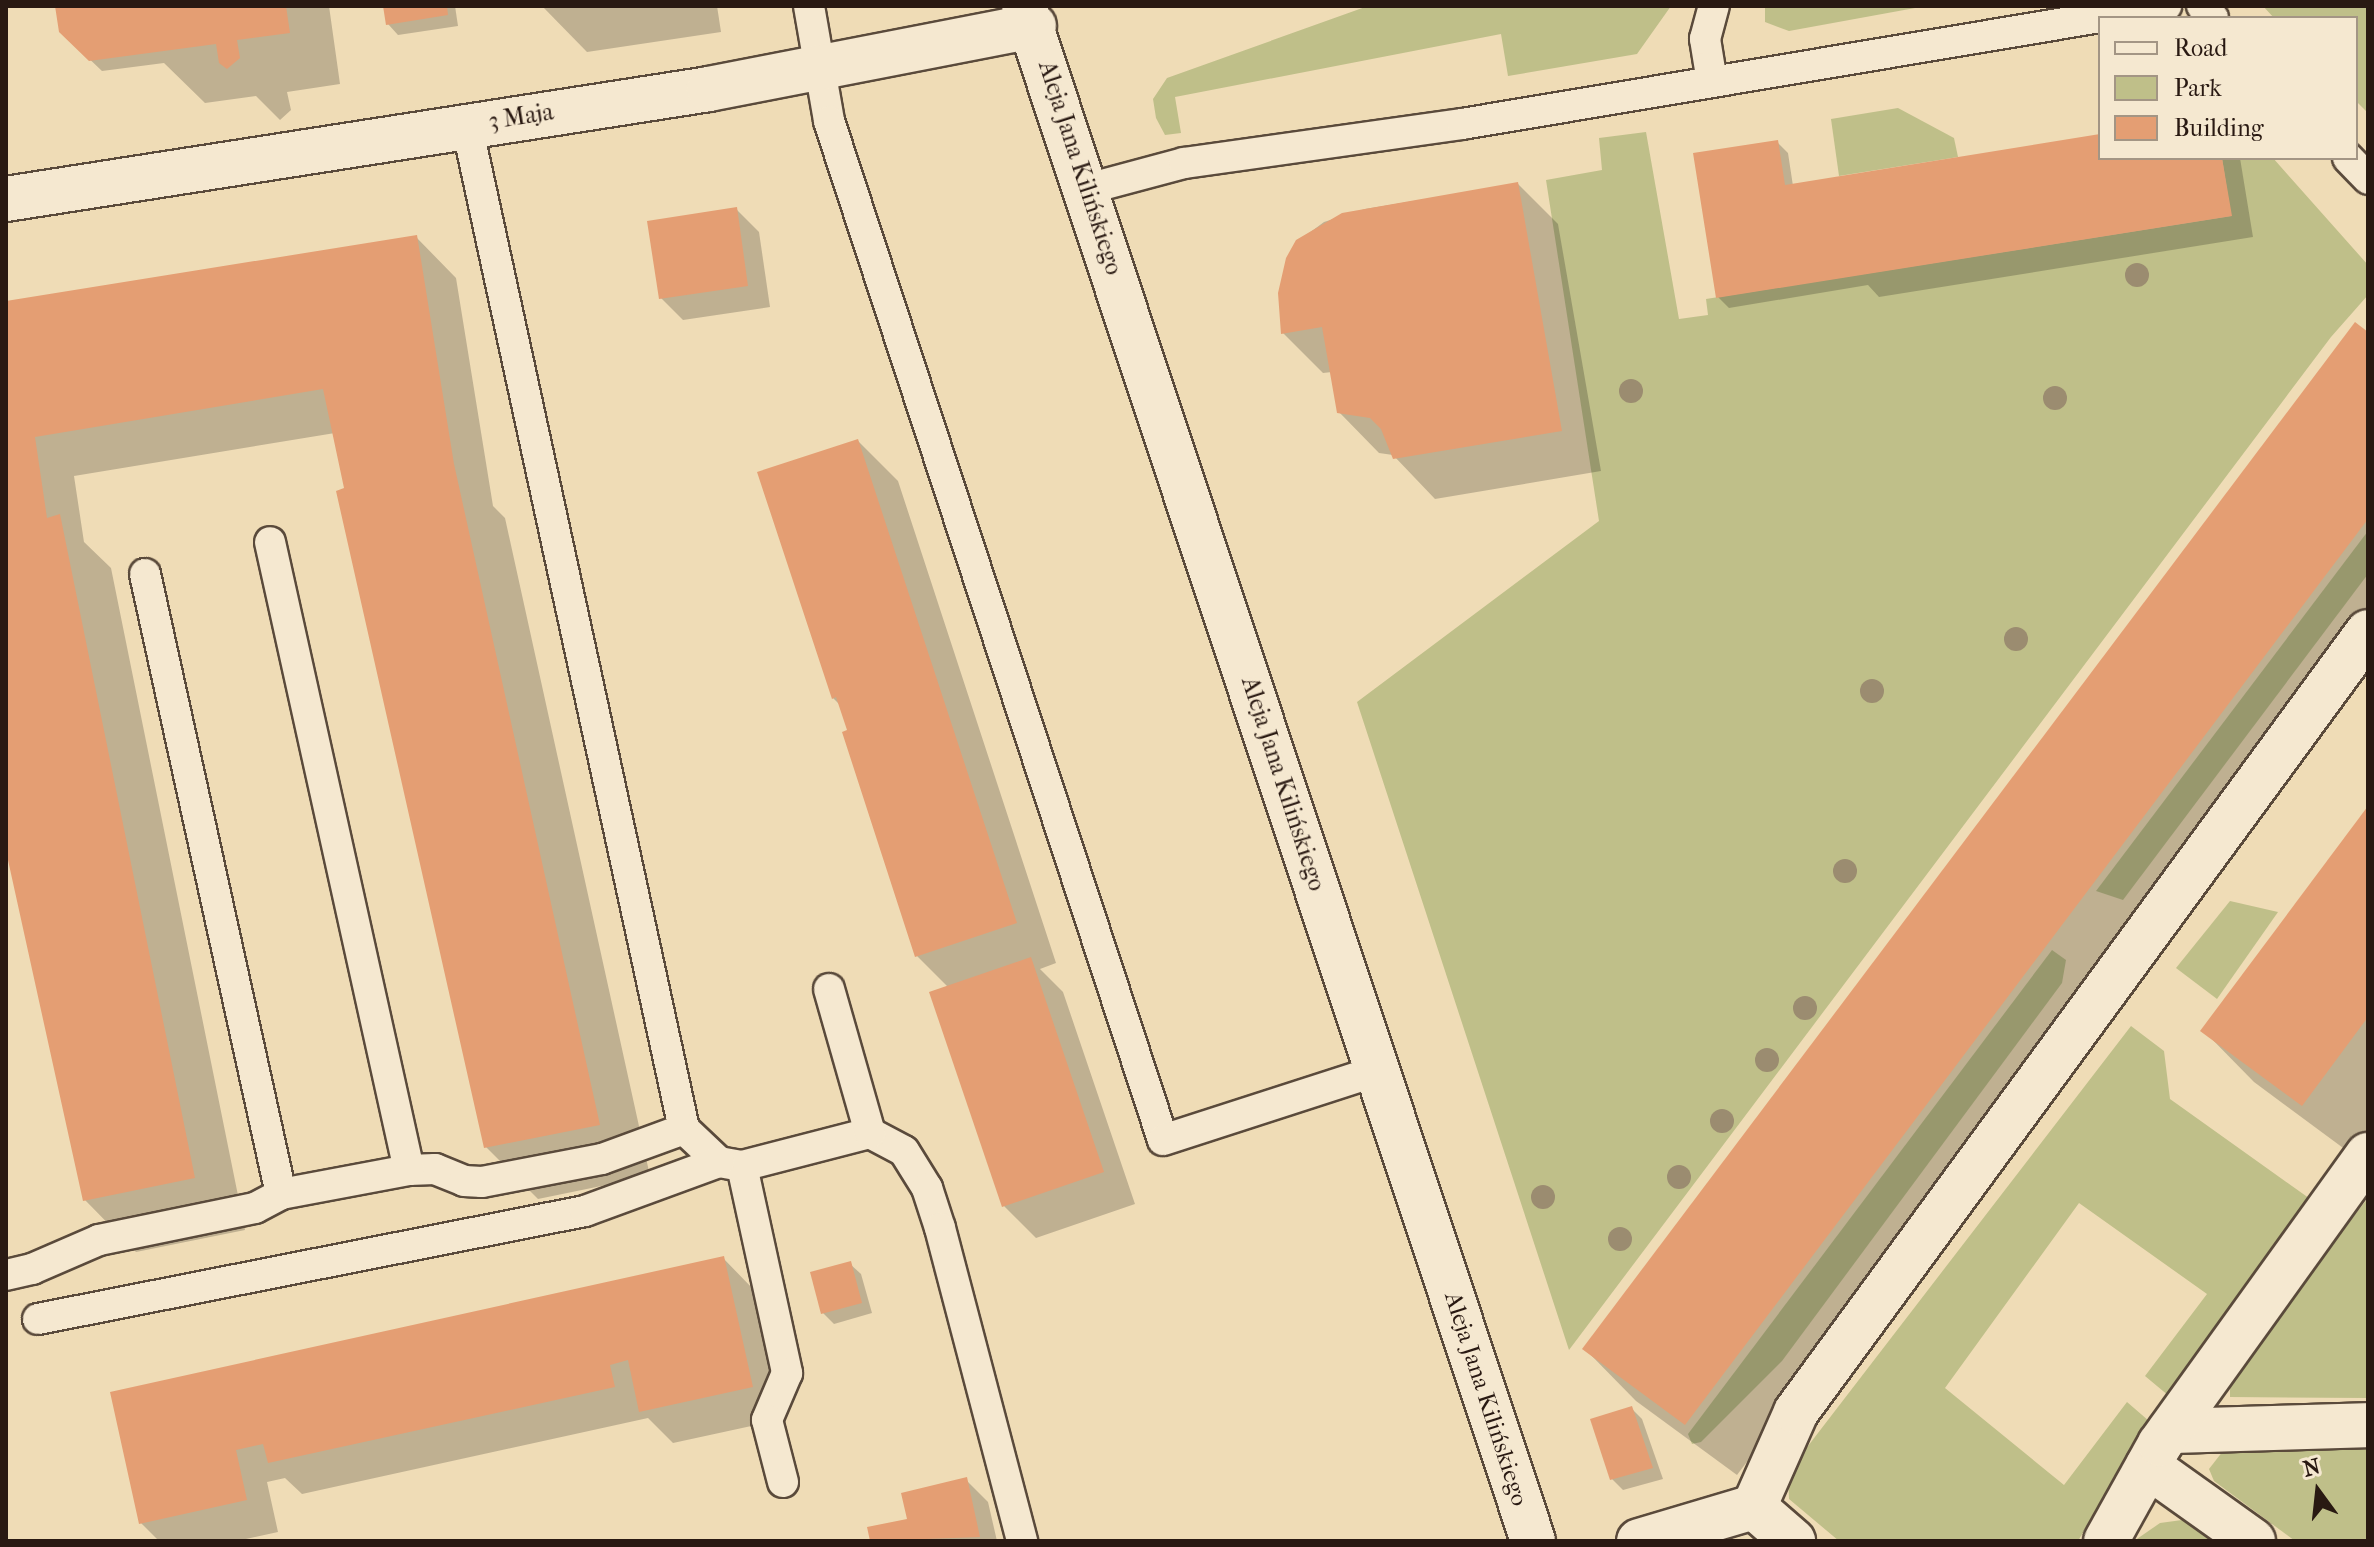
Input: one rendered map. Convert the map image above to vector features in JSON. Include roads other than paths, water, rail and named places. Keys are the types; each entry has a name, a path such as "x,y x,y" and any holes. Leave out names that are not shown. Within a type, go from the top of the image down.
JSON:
{"street":[{"name":"3 Maja","path":"6,199 709,89 819,66 1032,13"},
{"name":"Aleja Jana Kilińskiego","path":"1032,13 1087,189 1533,1541"},
{"path":"1639,1541 1754,1507 1796,1412 2368,632"},
{"path":"2106,1541 2159,1448 2368,1155"},
{"path":"2159,1448 2368,1425"},
{"path":"2159,1448 2253,1541"},
{"path":"1754,1507 1793,1541"}],"lane":[{"path":"809,6 834,137 1163,1140 1377,1071"},
{"path":"1712,82 1705,39 1714,6"},
{"path":"1087,189 1174,165 1712,82 2054,15 2166,6"},
{"path":"467,126 684,1129 730,1164 787,1373 767,1420 783,1482"},
{"path":"2350,160 2368,179"},
{"path":"270,542 409,1170"},
{"path":"145,574 281,1194"},
{"path":"829,989 870,1133"},
{"path":"6,1275 32,1269 99,1240 255,1208 281,1194 409,1170 435,1169 464,1181 482,1182 602,1159 684,1129"},
{"path":"38,1319 585,1211 730,1164 870,1133 904,1151 927,1188 1022,1541"}]}
